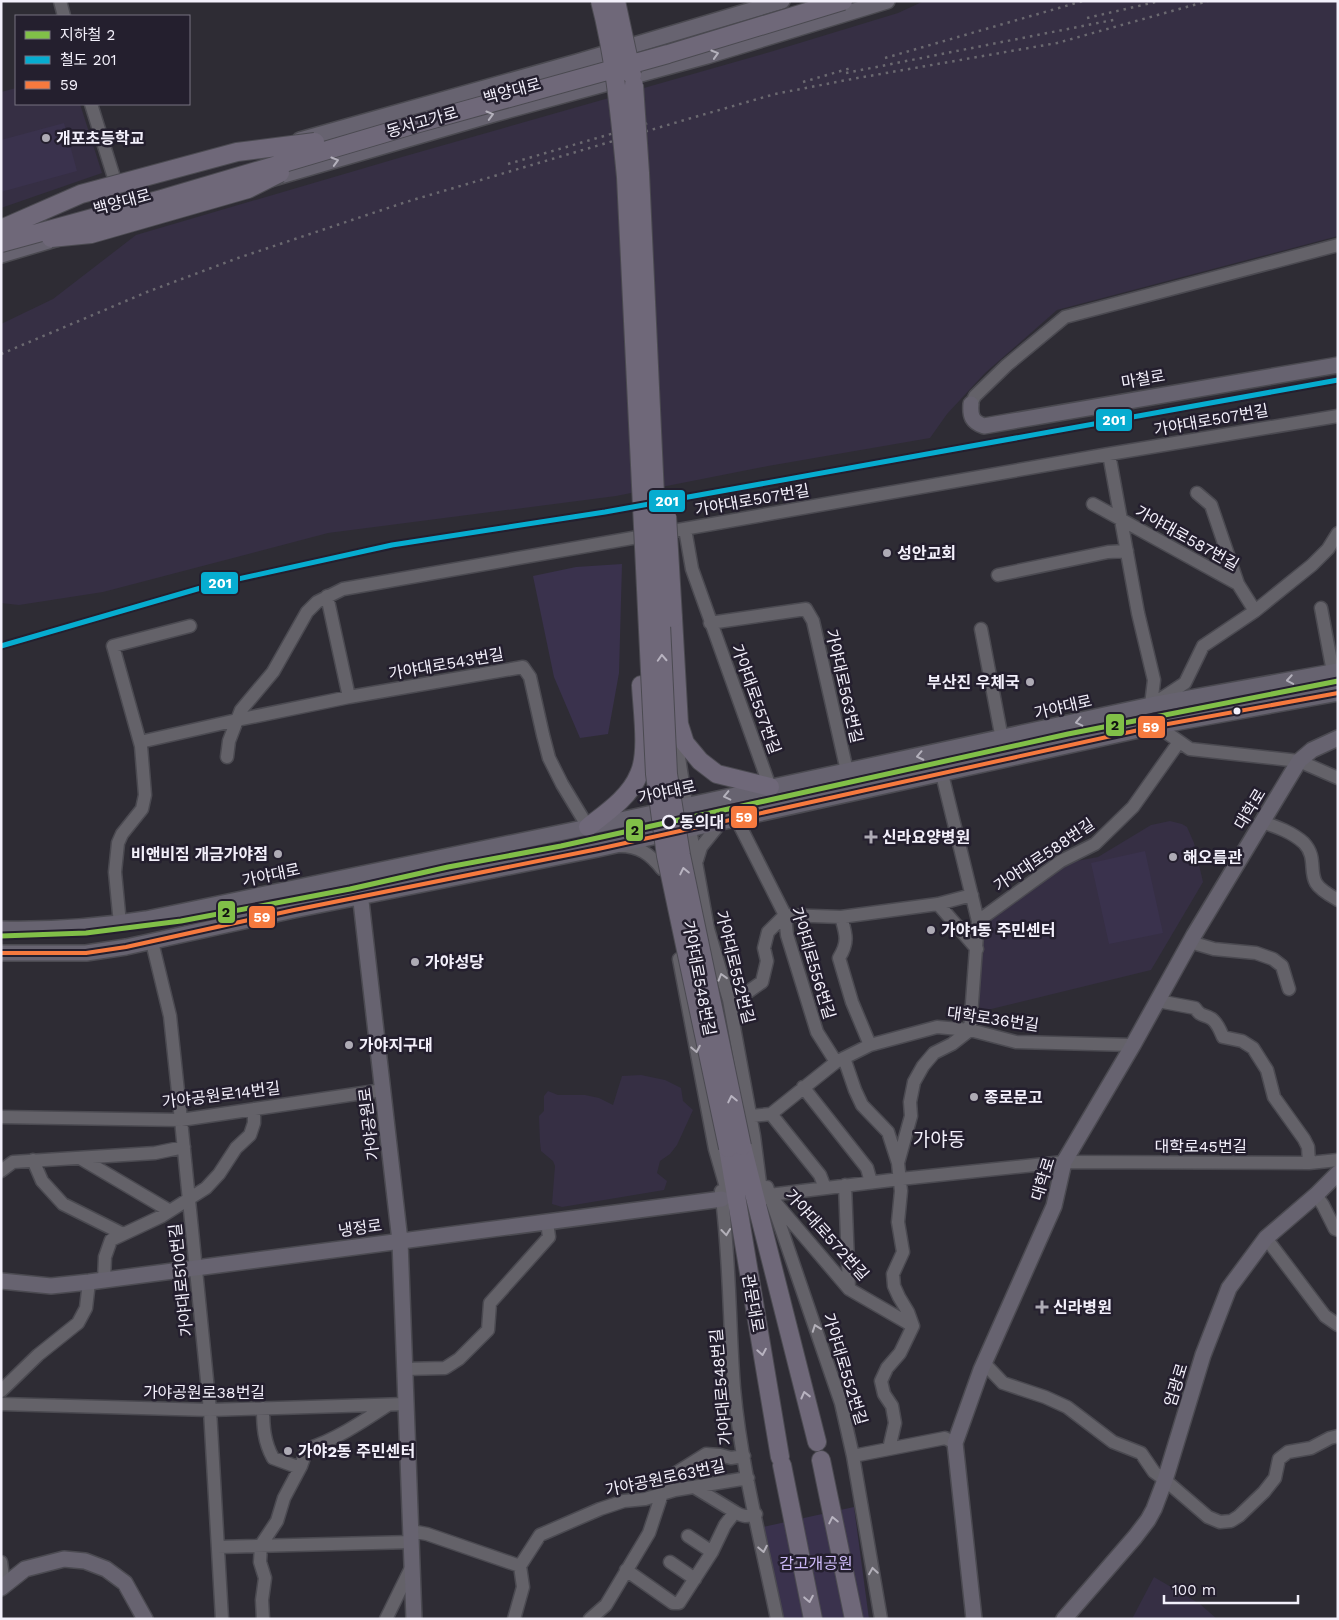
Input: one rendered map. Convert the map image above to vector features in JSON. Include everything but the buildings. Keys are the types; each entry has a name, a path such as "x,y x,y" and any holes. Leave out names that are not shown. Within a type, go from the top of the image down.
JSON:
{"highway":[{"path":"600,1 626,85 649,170 679,724 685,743 700,761 717,774 773,786"},
{"path":"616,1 626,85 626,177 655,774 666,856 735,1145"},
{"name":"동서고가로","path":"1,243 162,199 317,148 804,1"},
{"name":"동서고가로","path":"1,230 419,123 668,54 843,1"},
{"path":"588,828 625,796 640,774 644,748 615,181 626,85"},
{"name":"관문대로","path":"735,1145 767,1249 817,1442"},
{"name":"관문대로","path":"735,1145 746,1259 781,1461 813,1619"},
{"path":"821,1460 854,1619"}],"main road":[{"path":"608,1 622,49 626,85"},
{"name":"백양대로","path":"1,224 577,62 782,1"},
{"name":"백양대로","path":"1,255 322,165 494,114 585,90 626,85 694,60 887,1"},
{"path":"685,30 675,44 679,57 694,60"},
{"path":"577,62 594,66 597,79 585,90"},
{"name":"마철로","path":"971,404 970,414 973,420 984,426 1338,364"},
{"name":"가야대로","path":"1,929 46,930 120,924 588,828 773,786 1002,739 1145,707 1335,672"},
{"path":"1,953 86,953 152,942 610,846 1156,726 1338,693"},
{"name":"대학로","path":"974,1619 955,1443 984,1363 1054,1206 1064,1162 1133,1045 1190,942 1299,761 1312,750 1338,738"},
{"path":"773,786 760,794 757,798 758,803 762,806 782,808"},
{"name":"가야공원로","path":"358,875 400,1241 414,1619"},
{"name":"엄광로","path":"1064,1619 1148,1520 1165,1480 1203,1355 1229,1288 1266,1238 1316,1195 1338,1173"},
{"name":"냉정로","path":"1,1281 51,1286 89,1282 722,1199"},
{"path":"3,1586 25,1569 64,1559 85,1560 106,1569 125,1583 145,1619"}],"street":[{"path":"60,1 64,15"},
{"path":"92,105 127,219"},
{"path":"971,404 976,396 1007,365 1064,317 1338,245"},
{"name":"가야대로507번길","path":"227,757 229,741 241,710 273,672 307,612 317,602 343,589 1109,454 1338,416"},
{"name":"가야대로587번길","path":"1109,454 1138,613 1154,680 1145,707"},
{"path":"1197,492 1211,505 1238,584 1255,611"},
{"name":"가야대로587번길","path":"1094,504 1121,521 1238,584"},
{"name":"가야대로557번길","path":"685,529 692,569 710,623 773,786"},
{"path":"1338,533 1328,548 1312,565 1255,611 1203,646 1185,682 1145,707 1156,726 1190,749 1299,761 1338,778"},
{"path":"998,575 1108,552 1127,551"},
{"path":"140,742 349,697 328,596"},
{"path":"1321,608 1335,672"},
{"name":"가야대로557번길","path":"710,623 806,609"},
{"name":"가야대로563번길","path":"806,609 813,622 847,771"},
{"path":"120,924 115,872 118,843 122,834 142,809 145,794 140,742 113,646 190,626"},
{"path":"982,630 1002,739"},
{"name":"가야대로543번길","path":"349,697 523,667 530,677 549,758 588,828"},
{"name":"가야대로552번길","path":"657,721 658,684 678,751 708,929 729,1000 751,1116 735,1145 769,1195 841,1403 853,1456 881,1619"},
{"path":"636,780 646,771 657,721"},
{"name":"가야대로548번길","path":"657,721 656,836 662,869 735,1145 722,1199 734,1388 748,1478 777,1619"},
{"name":"가야대로588번길","path":"978,921 1061,861 1095,844 1133,807 1179,742"},
{"path":"678,751 692,765 717,774"},
{"path":"942,774 978,921 970,1030"},
{"path":"696,862 701,847 729,819"},
{"name":"가야대로556번길","path":"729,819 785,915 787,935 816,1032 840,1060"},
{"path":"1262,822 1285,830 1304,844 1313,859 1313,873 1316,884 1338,900"},
{"path":"610,846 628,846 639,849 654,859 662,869"},
{"path":"729,1000 745,994 762,982 767,961 764,948 768,932 785,915 841,917 938,904 972,895"},
{"path":"938,904 977,949"},
{"path":"841,917 846,933 846,948 839,958 852,1002 870,1045"},
{"name":"가야대로510번길","path":"152,942 170,1016 184,1146 210,1410 222,1619"},
{"path":"1190,942 1214,949 1256,953 1273,959 1282,966 1289,989"},
{"path":"1158,1001 1195,1008 1199,1014 1211,1018 1219,1026 1223,1037 1242,1041 1253,1048 1267,1070 1274,1097 1308,1147 1309,1163"},
{"name":"대학로36번길","path":"771,1114 840,1060 870,1045 937,1027 970,1030 1016,1042 1133,1045"},
{"name":"가야대로572번길","path":"898,1163 911,1116 910,1102 914,1082 923,1066 934,1053 952,1044 970,1030"},
{"name":"가야대로572번길","path":"840,1060 862,1105 888,1132 898,1163 901,1191 898,1222 902,1252 893,1274 894,1286 913,1326"},
{"path":"804,1087 866,1168 871,1182"},
{"name":"가야공원로14번길","path":"1,1117 181,1120 383,1090"},
{"path":"104,1280 106,1257 111,1240 156,1219 206,1188 219,1174 236,1148 250,1135 254,1123 254,1109"},
{"path":"751,1116 771,1114 820,1175 825,1188"},
{"path":"1,1171 14,1162 155,1153 184,1146"},
{"path":"80,1158 170,1211"},
{"path":"33,1160 42,1181 63,1204 123,1234"},
{"name":"대학로45번길","path":"769,1195 871,1182 1064,1162 1309,1163 1338,1160"},
{"path":"845,1186 849,1288"},
{"name":"가야대로572번길","path":"769,1195 849,1288 913,1326"},
{"path":"1316,1195 1338,1230"},
{"path":"405,1369 445,1368 459,1359 488,1330 490,1303 549,1237 547,1222"},
{"path":"1266,1238 1325,1316 1338,1325"},
{"path":"1,1391 38,1355 78,1323 86,1308 89,1282"},
{"path":"889,1449 895,1423 892,1406 884,1394 881,1381 887,1368 900,1353 913,1326"},
{"path":"984,1363 1003,1383 1068,1407 1113,1442 1141,1452 1154,1472 1208,1517 1220,1522 1231,1521 1264,1492 1275,1478 1279,1459 1288,1452 1311,1448 1338,1436"},
{"name":"가야공원로38번길","path":"1,1404 210,1410 406,1404"},
{"path":"263,1619 264,1578 260,1562 261,1545 277,1521 284,1498 300,1468 307,1449 326,1443 390,1404"},
{"path":"263,1408 263,1429 273,1458 300,1468"},
{"path":"853,1456 945,1438 955,1443"},
{"path":"590,1619 606,1605 649,1533 662,1494 671,1476 706,1454 730,1458 744,1456"},
{"name":"가야공원로63번길","path":"520,1566 540,1535 600,1509 624,1501 645,1499 694,1487 748,1478"},
{"path":"694,1487 741,1516 747,1517 756,1514"},
{"path":"626,1570 673,1603 679,1603 712,1552 725,1525 735,1512"},
{"path":"218,1546 411,1537 427,1534 520,1566 523,1587 514,1619"},
{"path":"688,1536 712,1552"},
{"path":"1,1562 3,1586"},
{"path":"670,1562 695,1579"},
{"path":"386,1619 412,1566"}],"shaded area":[{"path":"924,1 1338,1 1338,236 1057,310 985,373 947,414 930,438 768,466 616,496 328,533 103,592 19,605 1,603 1,324 53,299 136,235 770,52 898,13"},
{"name":"개포초등학교","path":"15,88 15,105 80,105 102,173 1,208 1,92"},
{"path":"1170,821 1187,827 1194,843 1203,882 1151,970 979,1012 983,919 1061,864 1098,857 1151,825"},
{"path":"641,1075 665,1080 681,1088 683,1101 693,1110 677,1145 670,1154 660,1161 657,1173 667,1181 664,1190 562,1207 552,1204 555,1166 553,1161 541,1151 540,1142 539,1116 544,1111 544,1096 548,1091 558,1095 585,1095 599,1098 613,1105 622,1076"},
{"path":"1154,1577 1200,1604 1217,1619 1132,1619"}],"green space":[{"path":"64,123 77,171 1,192 1,140"},
{"path":"622,564 619,673 608,734 580,738 554,677 533,576 576,567"},
{"path":"1145,851 1163,933 1109,944 1091,863"},
{"name":"감고개공원","path":"854,1507 869,1619 782,1619 763,1527"}],"railway":[{"path":"885,58 1083,1"},
{"path":"1087,18 1160,1"},
{"path":"1,354 147,292 238,258 406,202 688,119 775,94 1057,43 1208,1"},
{"path":"846,73 1118,19"},
{"path":"803,82 851,68"},
{"path":"508,164 652,122"}],"metro line":[{"name":"2","path":"1,936 86,933 181,921 350,889 448,867 561,846 1068,734 1338,681"}],"rail line":[{"name":"201","path":"1,646 211,585 392,545 605,512 1338,380"}],"transit line":[{"name":"59","path":"1,953 86,953 126,947 294,910 598,849 1157,726 1338,693"}],"place":[{"name":"개포초등학교","path":"46,138"},
{"name":"성안교회","path":"887,553"},
{"name":"부산진 우체국","path":"1030,682"},
{"name":"동의대","path":"669,822"},
{"name":"신라요양병원","path":"871,837"},
{"name":"비앤비짐 개금가야점","path":"278,854"},
{"name":"해오름관","path":"1173,857"},
{"name":"가야1동 주민센터","path":"931,930"},
{"name":"가야성당","path":"415,962"},
{"name":"가야지구대","path":"349,1045"},
{"name":"종로문고","path":"974,1097"},
{"name":"신라병원","path":"1042,1307"},
{"name":"가야2동 주민센터","path":"288,1451"}],"district":[{"name":"가야동","path":"939,1139"}]}
